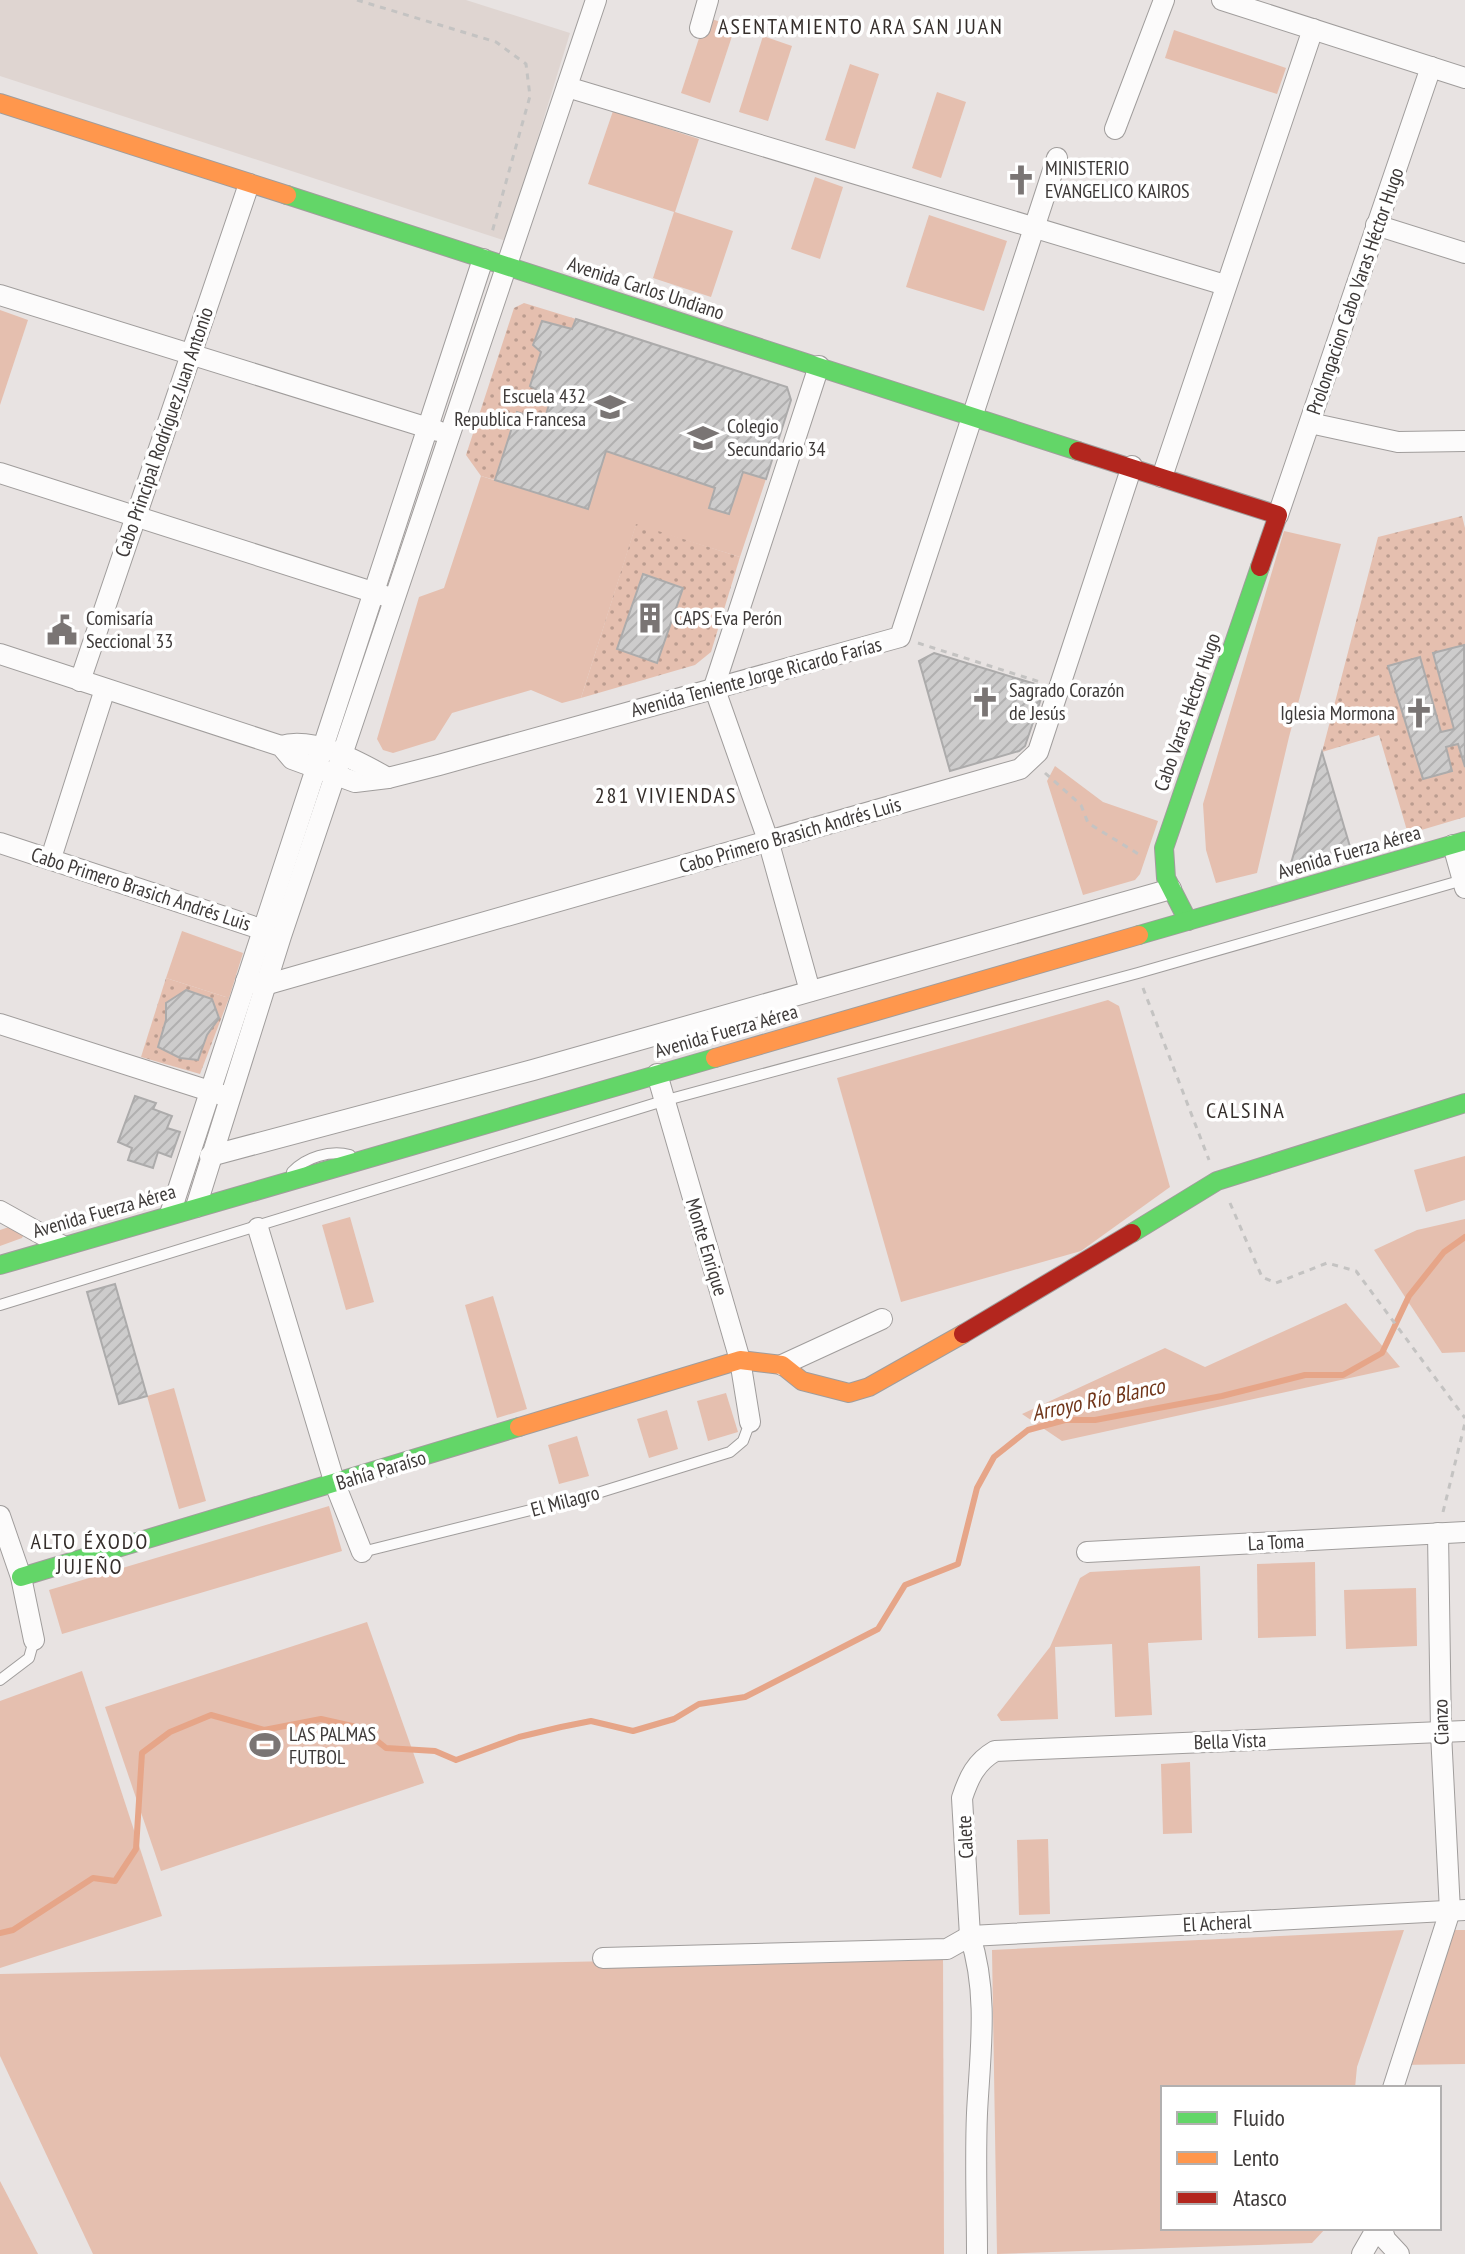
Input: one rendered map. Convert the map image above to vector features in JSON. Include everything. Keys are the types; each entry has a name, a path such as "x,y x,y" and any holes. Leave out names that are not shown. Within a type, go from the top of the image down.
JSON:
{"street":[{"path":"170,1214 220,1094 330,762 395,599 596,0"},
{"path":"700,28 708,0"},
{"path":"1115,129 1164,0"},
{"path":"1235,2 1465,78"},
{"path":"1162,477 1313,29"},
{"name":"Prolongacion Cabo Varas Héctor Hugo","path":"1278,515 1431,67"},
{"path":"567,87 1225,285"},
{"name":"Avenida Carlos Undiano","path":"0,103 1278,515"},
{"name":"Avenida Teniente Jorge Ricardo Farías","path":"0,654 281,746 292,759 330,762 388,778 900,637 1057,158"},
{"name":"Cabo Principal Rodríguez Juan Antonio","path":"80,681 134,513 249,184"},
{"path":"1376,225 1465,253"},
{"path":"330,762 374,592 483,259"},
{"path":"0,295 450,434"},
{"path":"810,991 768,840 714,687 819,366"},
{"path":"1310,423 1398,442 1465,441"},
{"path":"1030,759 1038,752 1132,466"},
{"path":"0,473 134,513 395,599"},
{"name":"Cabo Varas Héctor Hugo","path":"1163,866 1165,843 1278,515"},
{"path":"51,858 105,689"},
{"name":"Cabo Primero Brasich Andrés Luis","path":"256,983 1005,775 1030,759"},
{"name":"Cabo Primero Brasich Andrés Luis","path":"0,843 272,932"},
{"path":"1459,843 1464,882"},
{"name":"Avenida Fuerza Aérea","path":"0,1265 170,1214 282,1187 358,1160 1459,843"},
{"path":"1163,866 1188,921"},
{"path":"210,1156 1171,889"},
{"path":"0,1024 220,1094"},
{"name":"Monte Enrique","path":"657,1074 740,1360 750,1422"},
{"path":"196,1207 210,1156 220,1094"},
{"path":"740,1360 782,1365 802,1381 849,1393 869,1387 1033,1295 1217,1181 1465,1103"},
{"path":"4,1215 61,1245"},
{"path":"258,1228 335,1484 362,1552"},
{"path":"782,1365 857,1327 882,1319"},
{"name":"Bahía Paraíso","path":"21,1577 740,1360"},
{"path":"1,1523 21,1577 34,1640"},
{"name":"La Toma","path":"1087,1552 1465,1532"},
{"name":"Cianzo","path":"1438,1533 1441,1733 1458,1911"},
{"name":"Bella Vista","path":"995,1751 1465,1731"},
{"name":"Calete","path":"977,2254 977,2116 983,2014 976,1955 970,1936 962,1798 968,1779 981,1759 995,1751"},
{"path":"1394,2086 1458,1911"},
{"name":"El Acheral","path":"603,1958 947,1949 970,1936 1458,1911"},
{"path":"1362,2254 1379,2230"},
{"path":"1381,2230 1399,2254"}],"lane":[{"path":"0,1305 663,1101 1464,882"},
{"path":"336,1182 358,1160"},
{"name":"El Milagro","path":"362,1552 591,1495 730,1452 743,1441 750,1422"},
{"path":"0,1680 29,1658 34,1640"}],"path":[{"path":"357,0 496,42 526,64 530,96 499,214 483,259"},
{"path":"900,637 1059,689"},
{"path":"1030,759 1081,805 1088,823 1163,866"},
{"path":"1138,973 1217,1181 1262,1277 1276,1283 1327,1263 1356,1271 1465,1420 1438,1533"}],"shaded area":[{"path":"0,0 466,0 570,33 506,241 0,76"},
{"path":"706,17 735,27 710,103 681,93"},
{"path":"1174,30 1286,68 1277,94 1165,58"},
{"path":"763,36 792,46 768,121 739,112"},
{"path":"850,64 879,74 855,149 825,140"},
{"path":"937,92 966,102 941,178 912,168"},
{"path":"613,111 699,139 675,212 733,231 711,297 653,278 674,212 588,184"},
{"path":"815,177 843,187 820,259 791,249"},
{"path":"929,215 1007,241 984,311 906,287"},
{"path":"524,303 576,319 572,329 542,321 533,345 541,352 530,386 551,398 544,421 516,413 495,480 481,476 466,455 514,308"},
{"path":"0,310 28,320 0,405"},
{"path":"606,451 715,488 709,508 743,472 766,479 740,557 636,525 581,698 562,703 531,690 452,713 435,740 393,753 383,750 377,739 419,597 444,588 481,476 588,509"},
{"path":"1462,516 1465,528 1465,817 1408,834 1379,735 1322,752 1378,537"},
{"path":"636,524 740,557 711,652 695,665 581,698"},
{"path":"1284,531 1341,544 1289,737 1257,873 1216,883 1206,850 1203,804"},
{"path":"1055,766 1103,802 1158,821 1140,874 1135,880 1083,895 1047,781"},
{"path":"182,931 243,953 229,998 166,978"},
{"path":"166,978 229,998 200,1074 141,1057"},
{"path":"1108,1000 1119,1006 1170,1187 1081,1251 901,1302 837,1078"},
{"path":"1465,1156 1465,1200 1426,1212 1414,1170"},
{"path":"350,1217 374,1302 346,1310 322,1225"},
{"path":"1465,1219 1465,1352 1442,1353 1374,1250 1417,1230"},
{"path":"9,1227 24,1234 22,1238 0,1246 0,1230"},
{"path":"493,1296 527,1409 497,1418 465,1305"},
{"path":"1346,1303 1400,1367 1062,1441 1022,1414 1165,1348 1205,1367"},
{"path":"174,1388 206,1501 179,1509 147,1396"},
{"path":"726,1393 738,1432 708,1441 697,1401"},
{"path":"667,1410 678,1449 649,1458 637,1419"},
{"path":"577,1436 589,1476 559,1484 548,1445"},
{"path":"329,1506 342,1551 62,1634 49,1590"},
{"path":"1315,1562 1316,1636 1258,1638 1257,1564"},
{"path":"1200,1566 1202,1640 1148,1643 1152,1715 1115,1717 1112,1644 1055,1647 1058,1719 1001,1721 997,1715 1050,1647 1080,1578 1090,1572"},
{"path":"1416,1588 1417,1646 1346,1649 1344,1590"},
{"name":"LAS PALMAS FUTBOL","path":"367,1622 424,1783 161,1871 105,1707"},
{"path":"82,1671 162,1916 0,1968 0,1701"},
{"path":"1190,1762 1192,1833 1163,1834 1161,1764"},
{"path":"1048,1839 1050,1914 1019,1915 1017,1840"},
{"path":"1404,1930 1357,2067 1355,2086 1161,2086 1161,2230 1324,2230 1312,2243 997,2254 992,1950"},
{"path":"1446,1930 1465,1930 1465,2064 1400,2065"},
{"path":"943,1954 944,2254 93,2254 0,2056 0,1974"},
{"path":"0,2181 38,2254 0,2254"}],"building":[{"path":"576,319 787,387 791,400 766,479 743,472 729,514 709,508 715,488 606,451 588,509 495,480 517,412 544,421 551,398 530,386 541,352 533,345 542,321 572,329"},
{"name":"CAPS Eva Perón","path":"643,574 683,588 657,663 617,649"},
{"name":"Iglesia Mormona","path":"1464,645 1465,767 1458,744 1446,747 1452,771 1423,779 1388,666 1420,657 1441,732 1454,729 1433,653"},
{"name":"Sagrado Corazón de Jesús","path":"934,653 1045,687 1025,746 1019,751 950,771 919,661"},
{"path":"1322,752 1351,850 1290,867"},
{"path":"186,990 212,999 219,1018 207,1035 198,1060 180,1058 158,1047 166,1020 166,1003"},
{"path":"135,1096 156,1103 153,1109 172,1116 167,1128 180,1132 171,1157 158,1152 153,1168 128,1160 132,1148 118,1142"},
{"path":"115,1284 147,1396 119,1404 87,1292"}],"waterway":[{"name":"Arroyo Río Blanco","path":"0,1933 13,1930 93,1878 115,1881 136,1849 142,1753 170,1732 211,1715 264,1730 321,1719 361,1728 386,1748 435,1751 456,1760 519,1737 561,1727 591,1721 633,1731 674,1719 699,1704 745,1697 878,1629 905,1585 958,1564 977,1488 994,1457 1028,1430 1065,1420 1095,1420 1222,1396 1305,1375 1343,1375 1382,1353 1409,1296 1444,1252 1465,1237"}],"traffic: fast":[{"path":"287,195 1078,451"},
{"path":"1188,921 1166,878 1164,848 1260,567"},
{"path":"1139,935 1465,841"},
{"path":"0,1265 715,1058"},
{"path":"1132,1233 1217,1181 1465,1103"},
{"path":"21,1577 519,1427"}],"traffic: slow":[{"path":"0,103 287,195"},
{"path":"715,1058 1139,935"},
{"path":"519,1427 740,1360 782,1365 802,1381 849,1393 869,1387 963,1334"}],"traffic: jam":[{"path":"1078,451 1278,515 1260,567"},
{"path":"963,1334 1132,1233"}],"place":[{"name":"MINISTERIO EVANGELICO KAIROS","path":"1021,180"},
{"name":"Escuela 432 Republica Francesa","path":"610,407"},
{"name":"Colegio Secundario 34","path":"703,438"},
{"name":"CAPS Eva Perón","path":"650,618"},
{"name":"Comisaría Seccional 33","path":"62,630"},
{"name":"Sagrado Corazón de Jesús","path":"985,702"},
{"name":"Iglesia Mormona","path":"1419,713"},
{"name":"LAS PALMAS FUTBOL","path":"265,1745"}],"district":[{"name":"ASENTAMIENTO ARA SAN JUAN","path":"861,26"},
{"name":"281 VIVIENDAS","path":"666,795"},
{"name":"CALSINA","path":"1246,1110"},
{"name":"ALTO ÉXODO JUJEÑO","path":"90,1554"}]}
